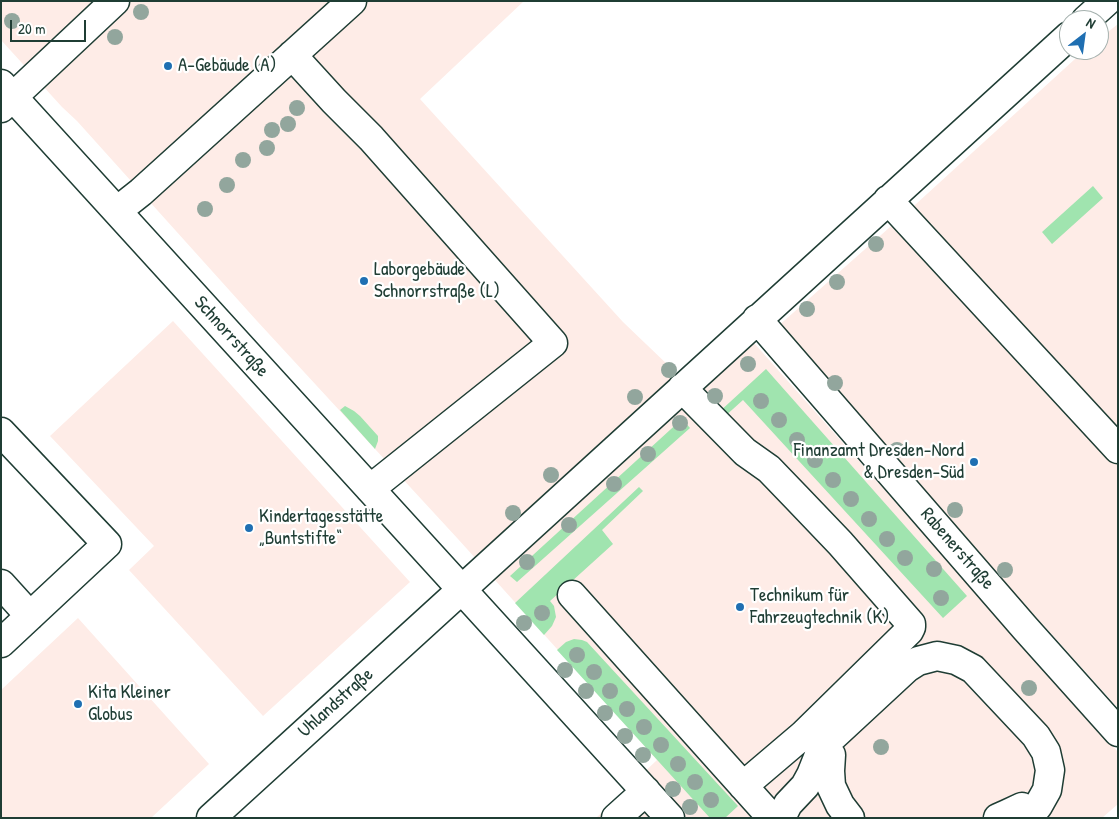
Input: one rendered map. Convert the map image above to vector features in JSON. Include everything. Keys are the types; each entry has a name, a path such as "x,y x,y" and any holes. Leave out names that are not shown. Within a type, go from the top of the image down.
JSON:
{"street":[{"path":"5,96 115,1"},
{"path":"117,211 141,192 352,1"},
{"path":"1097,10 1107,1"},
{"name":"Uhlandstraße","path":"211,818 1059,45"},
{"path":"292,55 371,138 553,343 370,489"},
{"name":"Schnorrstraße","path":"5,96 117,211 670,818"},
{"path":"888,200 1118,449"},
{"name":"Rabenerstraße","path":"758,320 1025,628 1118,732"},
{"path":"682,388 745,452 768,469 840,543 933,648 937,662"},
{"path":"1,432 107,544 1,643"},
{"path":"1,584 30,616"},
{"path":"572,596 772,818"},
{"path":"743,786 803,735 848,683 909,631 911,624"},
{"path":"782,818 788,804 801,791 809,779 821,750 826,743 907,668 918,661 937,662 970,681 1027,744 1036,757 1039,771 1038,781 1032,795 1014,815"},
{"path":"794,818 799,808 817,789 834,750 910,680 937,662"},
{"path":"831,755 831,786 840,805 850,818"},
{"path":"616,818 646,791"}],"shaded area":[{"path":"1,1 524,1 420,99 623,322 693,389 754,343 1118,752 1118,804 1102,818 596,818 657,760 458,539 1,40"},
{"path":"1118,24 1118,708 776,328 1074,60 1109,60 1109,31"},
{"name":"Kindertagesstätte „Buntstifte“","path":"173,321 410,582 263,716 129,570 154,546 50,436"},
{"name":"Kita Kleiner Globus","path":"78,618 209,764 151,818 1,818 1,690"}],"green space":[{"path":"1093,186 1103,198 1052,244 1042,232"},
{"path":"766,369 967,596 943,618 743,400 723,418 718,413"},
{"path":"345,406 360,416 378,436 375,449 340,410"},
{"path":"682,419 690,428 517,582 510,576"},
{"path":"639,487 643,491 602,530 613,544 550,601 554,606 556,617 552,626 544,635 515,603"},
{"path":"574,639 587,642 738,806 725,818 710,818 557,650 566,642"}],"place":[{"name":"A-Gebäude (A)","path":"168,66"},
{"name":"Laborgebäude Schnorrstraße (L)","path":"364,281"},
{"name":"Finanzamt Dresden-Nord & Dresden-Süd","path":"974,462"},
{"name":"Kindertagesstätte „Buntstifte“","path":"249,528"},
{"name":"Technikum für Fahrzeugtechnik (K)","path":"740,607"},
{"name":"Kita Kleiner Globus","path":"78,704"}]}
